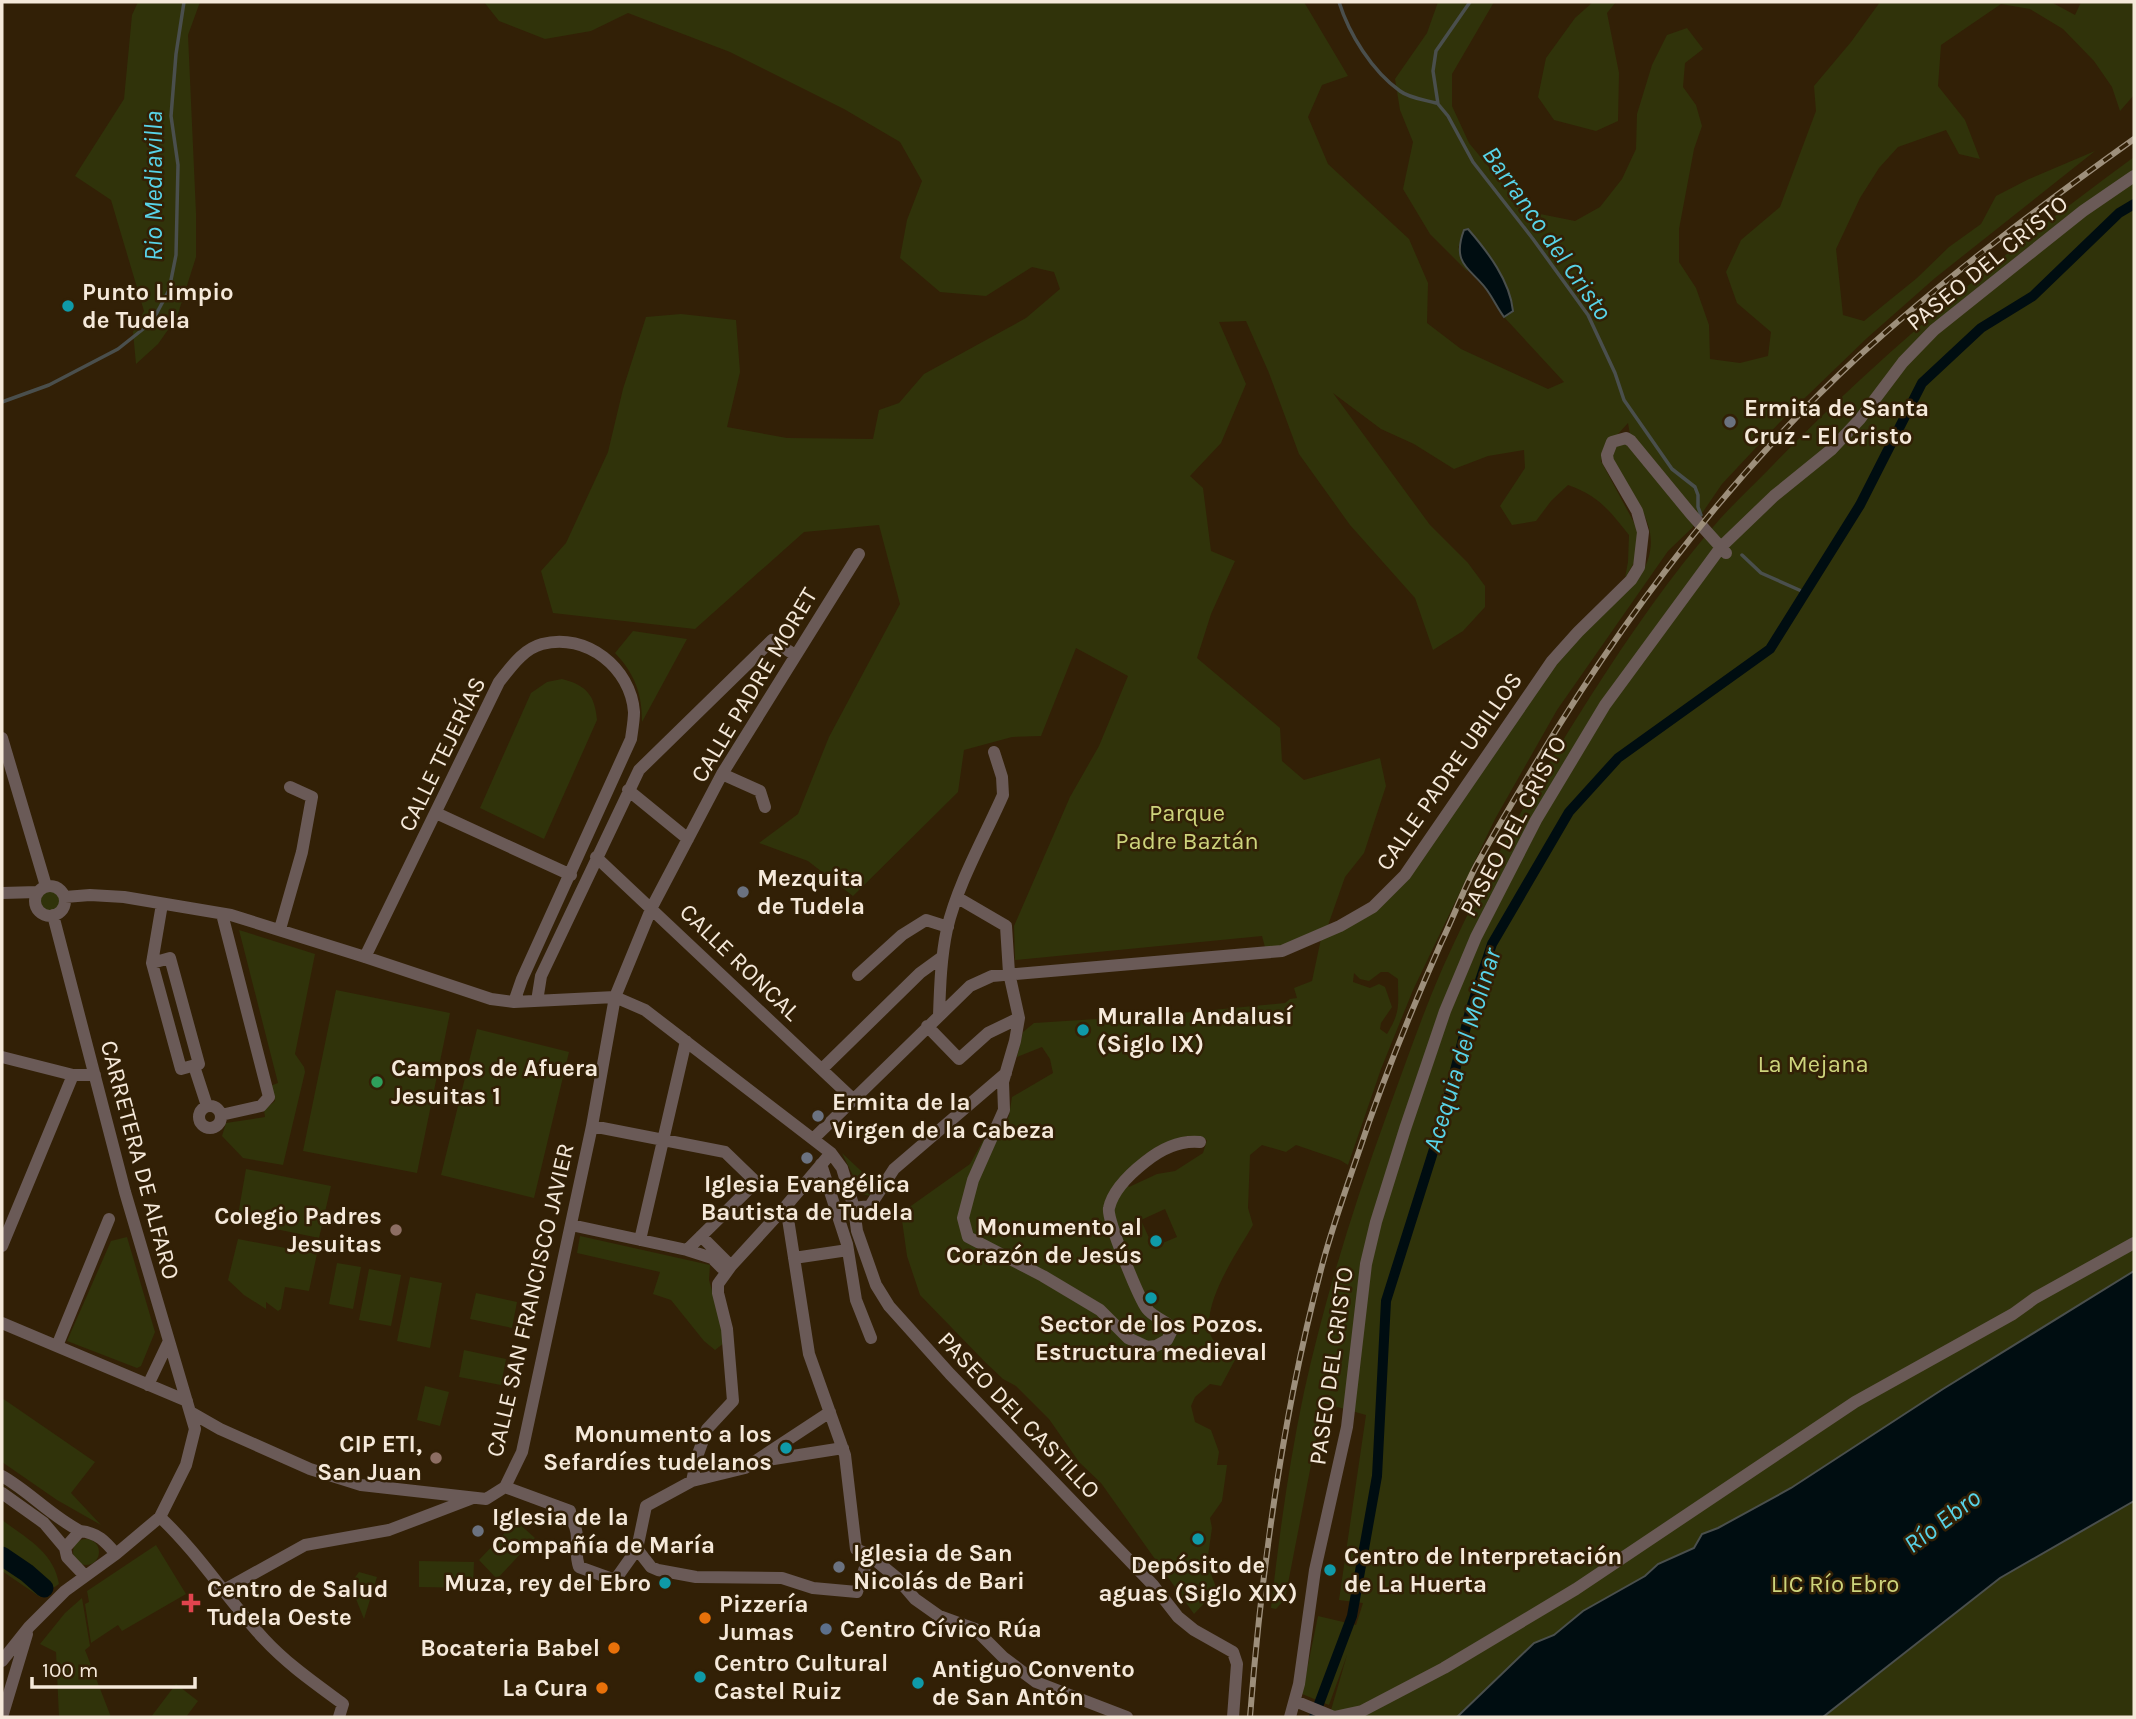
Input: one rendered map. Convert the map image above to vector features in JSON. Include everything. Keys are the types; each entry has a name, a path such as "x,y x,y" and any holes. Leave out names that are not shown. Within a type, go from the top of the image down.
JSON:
{"street":[{"name":"PASEO DEL CRISTO","path":"1290,1717 1295,1701 1315,1570 1347,1427 1366,1264 1405,1129 1445,1011 1476,937 1536,820 1582,741 1630,668 1724,550 1774,496 1832,449 1860,419 1903,362 1934,330 2083,211 2134,176"},
{"name":"CALLE PADRE UBILLOS","path":"813,1139 970,986 992,976 1282,951 1340,926 1373,906 1405,875 1552,661 1631,580 1639,566 1643,531 1637,511 1608,461 1606,455 1612,442 1626,438 1632,442 1724,550"},
{"name":"CALLE PADRE MORET","path":"615,997 652,907 722,774 859,554"},
{"path":"537,1001 541,976 639,770 772,640 795,655"},
{"name":"CALLE TEJERÍAS","path":"365,957 499,682 520,656 542,644 569,642 598,652 618,669 626,684 634,712 631,739 514,1002"},
{"path":"2,738 42,889 36,906"},
{"path":"939,1015 942,957 948,927 1003,795 1002,778 994,752"},
{"path":"722,774 760,791 765,807"},
{"path":"280,929 302,852 312,797 290,787"},
{"path":"628,790 688,839"},
{"path":"436,813 570,875"},
{"name":"CALLE RONCAL","path":"596,857 853,1099"},
{"path":"2,893 55,886 65,897 64,907 53,915 44,914 36,906 2,899"},
{"path":"65,897 90,895 222,914 280,929 491,999 514,1002 615,997 645,1010 831,1153 718,1284 727,1329 733,1401 722,1416 707,1429 692,1481"},
{"path":"958,898 1006,926 1009,973 1019,1018 1003,1082 1004,1110 973,1180 962,1218 968,1237 1043,1276 1100,1310 1128,1338 1147,1347 1156,1346 1167,1340 1173,1328 1148,1310 1111,1227 1108,1210 1124,1182 1152,1157 1173,1145 1187,1141 1200,1142"},
{"path":"162,904 152,963 170,958 199,1064 194,1066 206,1106"},
{"path":"221,1115 261,1106 269,1097 222,914"},
{"name":"CARRETERA DE ALFARO","path":"53,915 168,1343 195,1429 186,1465 160,1517"},
{"path":"858,975 902,935 926,920 948,927"},
{"path":"822,1069 920,973 942,957"},
{"name":"CALLE SAN FRANCISCO JAVIER","path":"505,1487 522,1452 592,1126 615,997"},
{"path":"927,1026 959,1059 988,1033 1019,1018"},
{"path":"640,1240 686,1041"},
{"path":"2,1057 73,1075 95,1075"},
{"path":"854,1208 870,1206 894,1169 1006,1073"},
{"path":"3,1239 73,1075"},
{"path":"206,1106 217,1108 221,1115 215,1127 204,1126 199,1117 206,1106"},
{"path":"592,1126 725,1152 756,1182 687,1250"},
{"name":"PASEO DEL CASTILLO","path":"831,1153 842,1168 854,1208 857,1231 876,1285 902,1323 1153,1585 1178,1617 1194,1630 1233,1652 1237,1664 1233,1717"},
{"path":"821,1164 848,1250 856,1300 871,1338"},
{"path":"786,1206 809,1354 844,1453 856,1549 869,1555 897,1578 915,1599 939,1616 975,1629 1003,1657 1036,1682 1127,1717"},
{"path":"57,1346 109,1219"},
{"path":"571,1224 687,1250 712,1258 722,1268 731,1266"},
{"path":"701,1236 731,1266"},
{"path":"1295,1701 1334,1717 1363,1711 1444,1668 1576,1590 1855,1402 2134,1243"},
{"path":"794,1258 848,1250"},
{"path":"2,1323 148,1385 189,1407 220,1429 323,1474 361,1485 486,1499 505,1487 570,1511 569,1515 579,1534 579,1567 615,1580 638,1549 646,1507 692,1481 745,1468 830,1412"},
{"path":"148,1385 168,1343"},
{"path":"757,1461 844,1453"},
{"path":"2,1476 23,1488 60,1521 80,1531 102,1537 116,1554"},
{"path":"2,1493 44,1523 65,1548 67,1557 85,1576"},
{"path":"224,1590 304,1546 389,1530 474,1498"},
{"path":"2,1661 29,1627 65,1591 116,1554 160,1517 186,1542 263,1638 341,1711"},
{"path":"65,1548 71,1538 80,1531"},
{"path":"638,1549 651,1567 696,1577 782,1578 813,1588 857,1591 869,1555"},
{"path":"2,1717 29,1627"}],"green space":[{"path":"138,2 200,2 188,35 196,257 177,317 158,344 136,364 133,332 144,311 111,200 75,176 124,99 132,15"},
{"name":"Parque Padre Baztán","path":"484,2 1304,2 1348,76 1322,85 1308,117 1328,164 1409,239 1428,283 1427,323 1461,349 1548,389 1564,382 1504,317 1513,311 1501,276 1490,264 1458,246 1468,272 1430,234 1403,189 1413,142 1400,110 1395,79 1427,33 1438,2 1494,2 1452,74 1452,106 1469,143 1525,211 1575,221 1600,207 1622,179 1636,149 1637,114 1652,65 1667,35 1687,28 1703,49 1685,63 1683,87 1696,105 1702,126 1694,149 1679,229 1679,262 1696,288 1709,325 1710,359 1740,363 1768,356 1771,332 1737,303 1726,272 1741,240 1780,207 1816,111 1814,86 1880,2 2051,2 2075,15 2081,2 2134,2 2134,95 2120,111 2112,87 2094,61 2063,29 2030,9 2001,4 1941,45 1938,86 1965,120 1980,159 1959,154 1946,130 1898,147 1879,168 1860,198 1836,249 1843,315 1864,321 1917,278 1949,247 1981,224 1996,196 2095,151 1935,278 1867,338 1780,422 1722,484 1692,528 1668,551 1557,710 1495,819 1413,990 1381,1069 1348,1165 1296,1145 1286,1152 1262,1145 1250,1155 1248,1208 1253,1225 1222,1279 1209,1323 1213,1340 1235,1360 1221,1386 1210,1384 1195,1397 1191,1406 1195,1422 1211,1430 1219,1452 1217,1465 1227,1465 1222,1501 1210,1518 1212,1528 1207,1563 1217,1590 1194,1614 1101,1483 1079,1462 1049,1419 1016,1386 1003,1379 985,1362 920,1295 907,1256 901,1213 970,1164 988,1132 996,1140 1009,1116 1012,1097 1053,1073 1050,1059 1042,1047 1017,1057 1023,1032 1034,1023 1160,1015 1285,1003 1297,998 1294,988 1312,981 1322,934 1391,890 1553,662 1636,582 1646,565 1650,533 1646,519 1639,505 1607,463 1611,445 1631,440 1628,423 1609,445 1601,461 1638,530 1635,561 1625,578 1629,535 1603,505 1579,489 1568,485 1536,521 1512,525 1500,506 1525,468 1524,450 1488,456 1454,469 1414,444 1381,429 1333,393 1430,525 1468,563 1485,586 1485,607 1463,631 1433,650 1415,598 1350,525 1299,454 1269,373 1246,321 1219,322 1246,384 1221,443 1190,476 1203,488 1211,551 1235,561 1211,614 1197,658 1280,728 1282,761 1304,780 1380,758 1386,786 1364,853 1345,877 1326,931 1266,951 1262,936 1015,960 1014,926 1070,797 1099,746 1128,676 1076,648 1041,736 1012,737 964,750 958,792 853,896 808,861 759,843 798,814 829,737 900,604 879,525 804,532 695,629 553,613 541,571 566,543 608,452 623,389 646,317 681,314 736,320 740,372 727,427 787,438 873,439 879,410 899,403 924,374 1026,318 1060,289 1054,272 1032,267 986,296 940,292 900,258 907,220 922,181 900,142 844,109 730,52 628,13 591,31 545,39 499,21","holes":["1381,972 1388,972 1398,979 1397,1013 1387,1034 1380,1029 1392,1007 1385,987 1379,984 1370,988 1353,982 1354,973 1360,979 1369,981","1188,1136 1207,1140 1203,1153 1175,1171 1157,1174 1129,1187 1122,1179 1136,1162 1151,1151","1165,1209 1177,1237 1153,1247 1141,1220"]},
{"path":"1593,2 1616,2 1607,13 1619,73 1618,121 1596,131 1554,120 1538,97 1546,58 1575,18"},
{"name":"La Mejana","path":"2134,157 2134,1717 1329,1717 1347,1655 1329,1705 1302,1694 1318,1616 1356,1625 1363,1603 1339,1600 1366,1415 1323,1403 1285,1599 1276,1609 1271,1608 1274,1581 1299,1419 1331,1286 1375,1148 1435,985 1493,863 1550,762 1605,674 1667,584 1719,520 1816,422 1903,341 1993,265"},
{"path":"633,631 687,639 642,722 641,702 636,685 615,653"},
{"path":"562,679 577,684 588,692 597,720 544,839 480,808 531,693 547,682"},
{"path":"49,890 57,893 60,901 57,909 49,912 41,909 38,901 41,893"},
{"path":"239,930 315,954 295,1054 305,1072 283,1165 243,1158 222,1136 226,1123 265,1117 264,1110 275,1101 270,1086 278,1083"},
{"name":"Campos de Afuera Jesuitas 1","path":"336,990 450,1013 417,1173 303,1151"},
{"path":"477,1029 569,1052 534,1198 441,1175"},
{"path":"842,1153 876,1185 870,1196 862,1194"},
{"path":"246,1169 331,1186 319,1238 237,1221"},
{"path":"580,1236 710,1265 709,1280 725,1335 724,1343 715,1350 704,1341 671,1300 653,1294 660,1272 577,1253"},
{"path":"127,1237 155,1332 141,1366 137,1368 67,1341 111,1241"},
{"path":"238,1239 317,1254 309,1291 285,1287 281,1309 278,1311 266,1302 266,1309 244,1295 228,1280"},
{"path":"337,1263 361,1267 353,1309 329,1304"},
{"path":"369,1269 401,1275 391,1326 359,1320"},
{"path":"410,1277 442,1283 430,1348 397,1341"},
{"path":"476,1293 517,1302 512,1328 470,1319"},
{"path":"464,1350 506,1359 501,1385 459,1377"},
{"path":"425,1386 449,1392 440,1426 417,1420"},
{"path":"2,1398 95,1462 71,1493 101,1525 57,1500 2,1462"},
{"path":"2,1520 38,1547 56,1573 59,1584 40,1597 2,1571"},
{"path":"516,1521 535,1538 497,1579 479,1560"},
{"path":"86,1539 95,1543 99,1552 95,1561 86,1565 77,1561 73,1552 77,1543"},
{"path":"156,1545 186,1594 122,1631 118,1625 91,1643 85,1604 89,1602 87,1591"},
{"path":"419,1561 474,1562 473,1588 419,1587"},
{"path":"359,1572 377,1577 364,1619 350,1584"},
{"path":"82,1598 90,1646 85,1650 111,1717 59,1717 56,1652 40,1644 65,1613"},
{"path":"176,1684 198,1701 186,1717 151,1717"}],"water":[{"path":"1468,229 1490,257 1508,289 1513,311 1504,317 1489,293 1462,260 1460,242 1464,230"},
{"name":"LIC Río Ebro","path":"2134,1271 2134,1501 2000,1578 1823,1717 1457,1717 1534,1643 1554,1635 1583,1611 1645,1576 1658,1564 1694,1548 1702,1534 1791,1488 1943,1389"}],"waterway":[{"name":"Rio Mediavilla","path":"2,402 49,385 118,349 152,322 169,290 176,255 178,165 171,116 184,2"},
{"path":"1339,2 1355,39 1380,73 1404,93 1436,103"},
{"name":"Barranco del Cristo","path":"1470,2 1436,51 1433,71 1438,104 1448,116 1473,162 1588,315 1615,373 1624,400 1672,469 1695,487 1701,515"},
{"name":"Acequia del Molinar","path":"1314,1717 1352,1616 1377,1476 1386,1301 1440,1130 1470,1011 1492,944 1569,812 1618,758 1770,649 1860,505 1922,383 1981,328 2033,296 2119,213 2134,204"},
{"name":"Barranco del Cristo","path":"1742,555 1761,573 1806,593"},
{"path":"2,1556 44,1588"}],"railway":[{"path":"1250,1717 1261,1602 1285,1431 1323,1262 1367,1127 1397,1048 1441,943 1483,854 1533,768 1604,657 1682,550 1767,449 1860,355 1959,270 2134,139"}],"place":[{"name":"Punto Limpio de Tudela","path":"68,306"},
{"name":"Ermita de Santa Cruz - El Cristo","path":"1730,422"},
{"name":"Mezquita de Tudela","path":"743,892"},
{"name":"Muralla Andalusí (Siglo IX)","path":"1083,1030"},
{"name":"Campos de Afuera Jesuitas 1","path":"377,1082"},
{"name":"Ermita de la Virgen de la Cabeza","path":"818,1116"},
{"name":"Iglesia Evangélica Bautista de Tudela","path":"807,1158"},
{"name":"Colegio Padres Jesuitas","path":"396,1230"},
{"name":"Monumento al Corazón de Jesús","path":"1156,1241"},
{"name":"Sector de los Pozos. Estructura medieval","path":"1151,1298"},
{"name":"Monumento a los Sefardíes tudelanos","path":"786,1448"},
{"name":"CIP ETI, San Juan","path":"436,1458"},
{"name":"Iglesia de la Compañía de María","path":"478,1531"},
{"name":"Depósito de aguas (Siglo XIX)","path":"1198,1539"},
{"name":"Iglesia de San Nicolás de Bari","path":"839,1567"},
{"name":"Centro de Interpretación de La Huerta","path":"1330,1570"},
{"name":"Muza, rey del Ebro","path":"665,1583"},
{"name":"Centro de Salud Tudela Oeste","path":"191,1603"},
{"name":"Pizzería Jumas","path":"705,1618"},
{"name":"Centro Cívico Rúa","path":"826,1629"},
{"name":"Bocateria Babel","path":"614,1648"},
{"name":"Centro Cultural Castel Ruiz","path":"700,1677"},
{"name":"Antiguo Convento de San Antón","path":"918,1683"},
{"name":"La Cura","path":"602,1688"}],"water label":[{"name":"Río Ebro","path":"1942,1521"}]}
